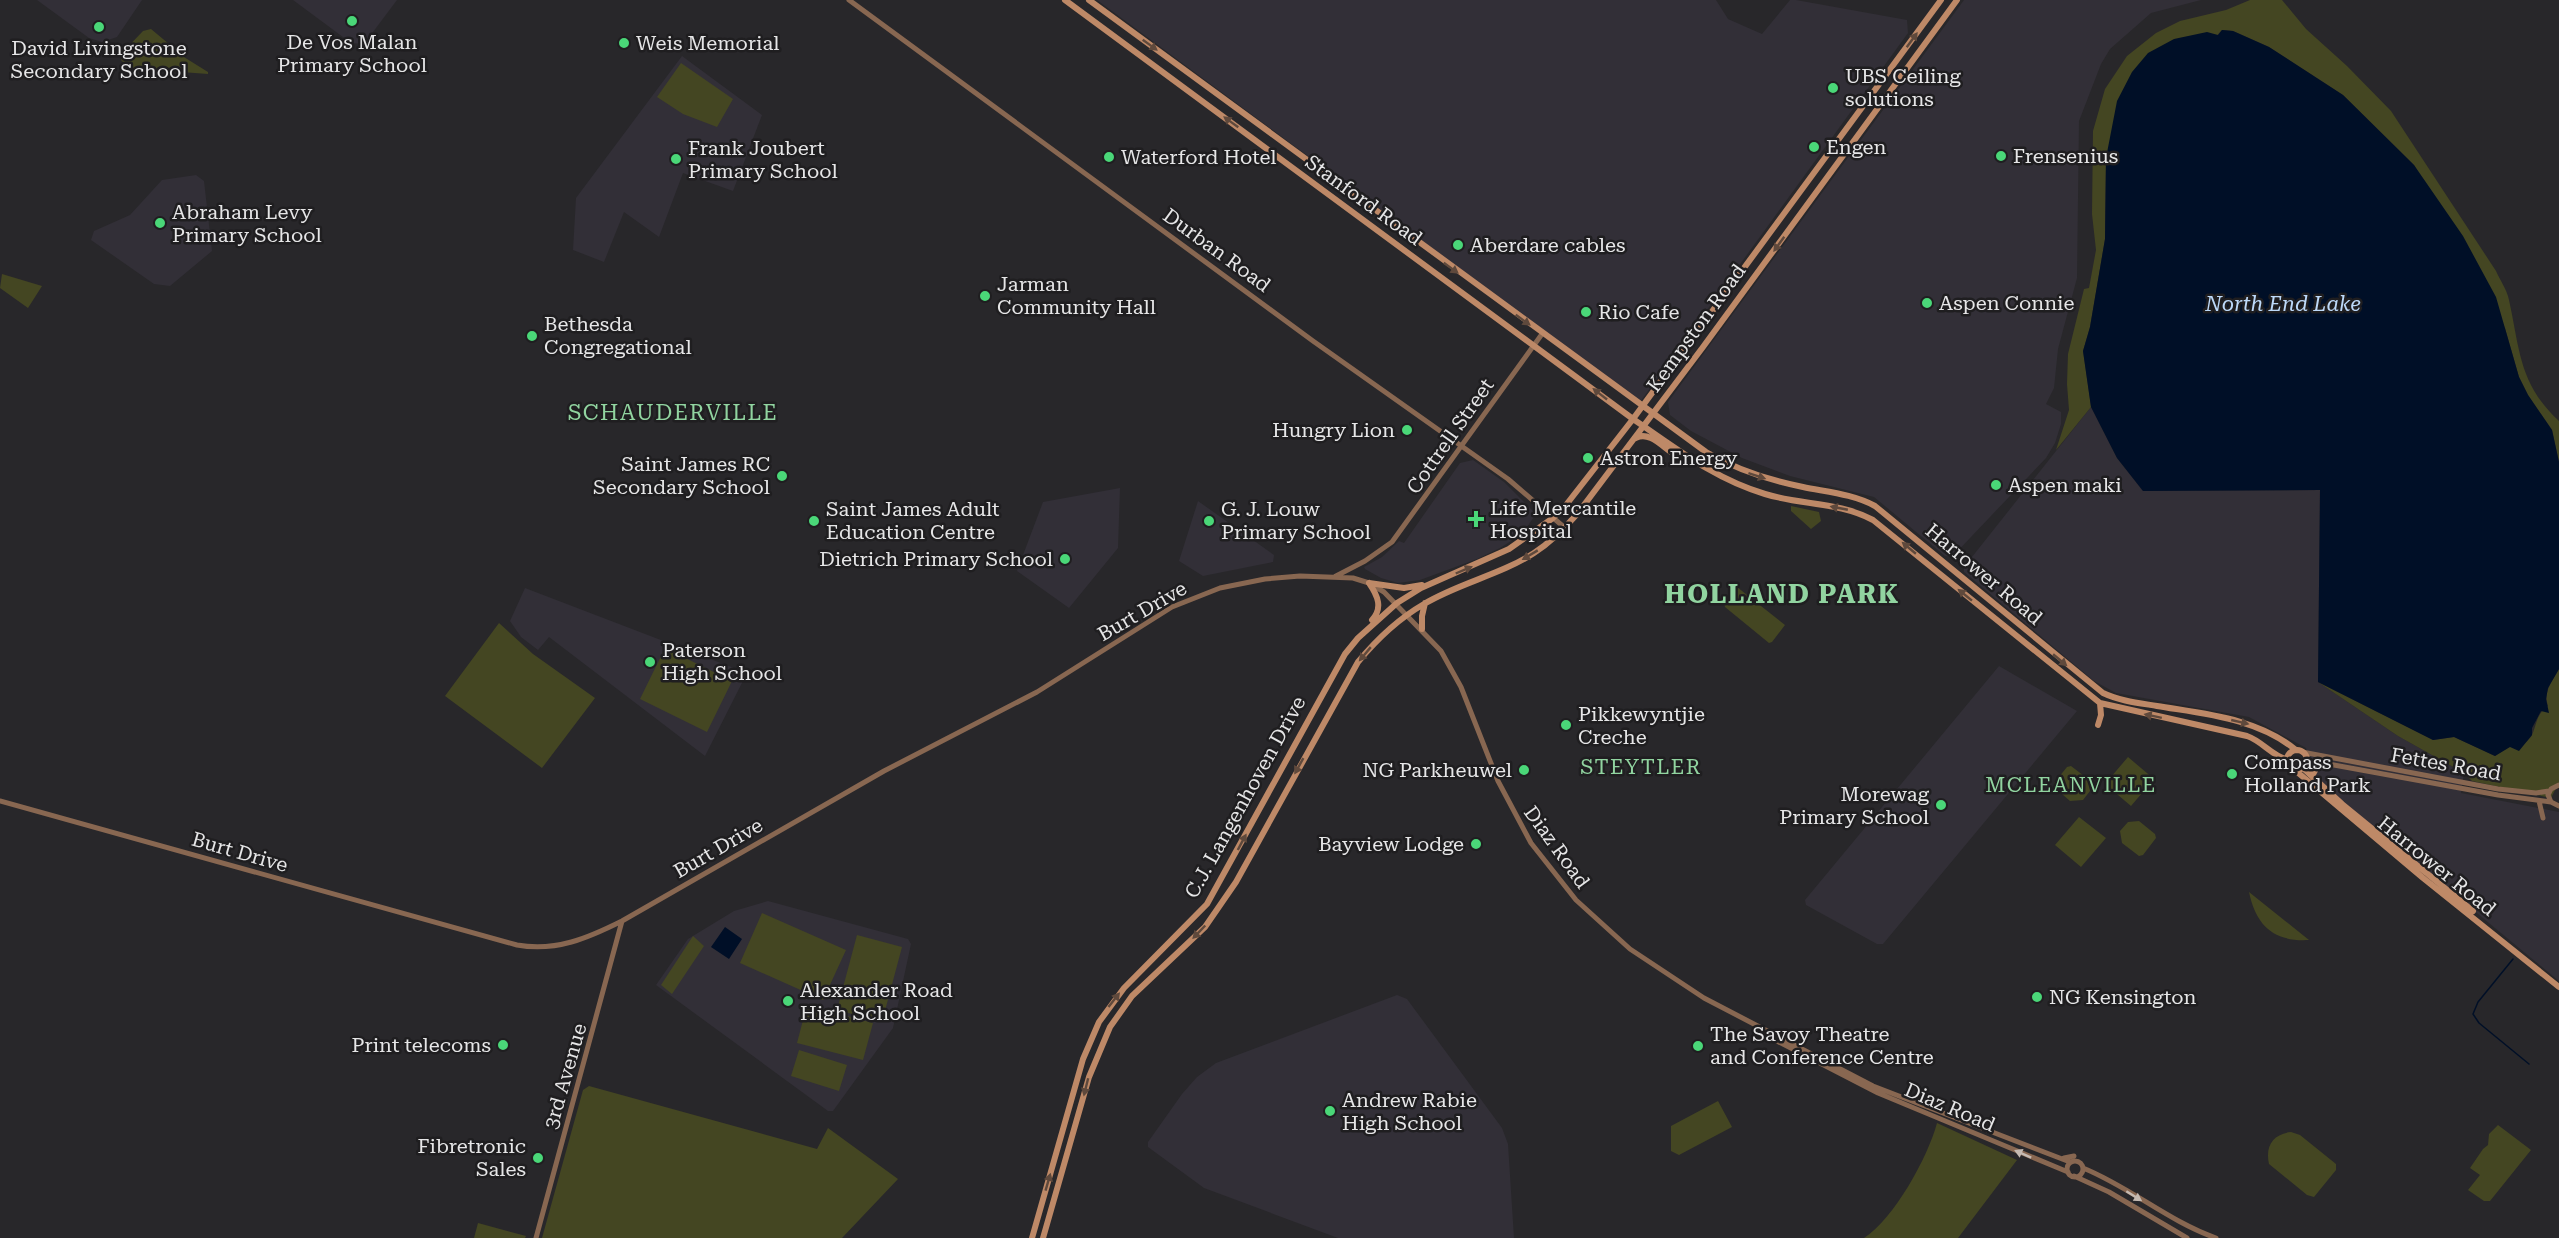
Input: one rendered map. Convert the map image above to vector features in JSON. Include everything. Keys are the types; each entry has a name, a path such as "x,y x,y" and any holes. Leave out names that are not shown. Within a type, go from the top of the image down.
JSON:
{"main road":[{"name":"Stanford Road","path":"1065,0 1644,427"},
{"name":"Stanford Road","path":"1089,0 1653,415"},
{"name":"Kempston Road","path":"1396,603 1435,582 1509,549 1552,518 1584,484 1941,0"},
{"name":"Kempston Road","path":"1407,614 1425,603 1516,563 1545,546 1564,528 1598,489 1957,0"},
{"name":"Harrower Road","path":"1653,415 1706,452 1746,472 1768,479 1853,497 1875,506 2103,693 2130,701 2248,724 2275,735 2299,751"},
{"name":"Harrower Road","path":"1644,427 1711,472 1750,490 1863,514 1881,525 2100,703 2247,736 2260,742 2279,757 2286,759"},
{"path":"1635,439 1642,435 1648,436 1672,452 1681,453"},
{"path":"1369,583 1404,588 1435,582"},
{"path":"1358,638 1378,611 1378,599 1369,583"},
{"name":"C.J. Langenhoven Drive","path":"1032,1238 1083,1059 1099,1022 1124,988 1198,915 1210,899 1296,746 1335,669 1358,638 1396,603"},
{"path":"1422,629 1425,603"},
{"name":"C.J. Langenhoven Drive","path":"1043,1238 1089,1077 1110,1027 1132,996 1188,945 1216,913 1236,882 1351,674 1376,642 1407,614"},
{"path":"2008,630 2016,622"},
{"path":"2098,726 2102,715 2100,703"},
{"path":"2299,751 2306,756 2302,768 2290,768 2286,759 2289,753 2299,751"},
{"path":"2312,776 2319,763"},
{"name":"Harrower Road","path":"2302,768 2342,804 2559,984"},
{"name":"Harrower Road","path":"2302,768 2423,878 2559,984"}],"street":[{"name":"Durban Road","path":"849,0 1313,341 1508,479 1564,528"},
{"name":"Cottrell Street","path":"1334,576 1348,571 1392,542 1542,334"},
{"name":"Burt Drive","path":"0,801 526,947 550,947 574,943 622,921 884,771 1037,692 1172,607 1203,594 1238,583 1284,576 1334,576 1369,583 1407,614"},
{"name":"Diaz Road","path":"1407,614 1441,651 1456,678 1494,773 1520,825 1566,889 1598,921 1649,963 1704,998 1873,1086 2070,1162"},
{"name":"Fettes Road","path":"2299,751 2498,789 2536,793 2549,791"},
{"name":"Fettes Road","path":"2302,768 2319,763 2551,802"},
{"path":"2559,785 2549,791 2551,802 2559,806"},
{"path":"2539,801 2543,818"},
{"name":"3rd Avenue","path":"536,1238 622,921"},
{"name":"Diaz Road","path":"1760,1028 1775,1040 1878,1093 2068,1172"},
{"path":"2060,1158 2074,1156"},
{"path":"2187,1238 2109,1192 2074,1176 2068,1172 2067,1166 2070,1162 2079,1162 2083,1168 2106,1179 2183,1225 2217,1238"},
{"path":"2074,1176 2079,1175 2083,1168"}],"shaded area":[{"name":"David Livingstone Secondary School","path":"37,0 142,0 117,37 102,42 89,38"},
{"name":"De Vos Malan Primary School","path":"293,0 397,0 364,44 351,43"},
{"path":"1097,0 1716,0 1728,19 1762,34 1790,0 1796,0 1907,20 1908,33 1640,402"},
{"path":"1964,0 2201,0 2151,13 2110,49 2101,64 2079,121 2077,278 2058,349 2054,388 2046,404 2061,412 2061,424 2055,443 2046,458 1952,557 1945,556 1874,497 1790,476 1742,458 1691,431 1670,415 1668,402"},
{"name":"Frank Joubert Primary School","path":"682,56 762,115 733,191 683,173 659,237 624,212 604,262 573,250 576,198"},
{"name":"Abraham Levy Primary School","path":"196,175 204,181 212,251 170,286 154,284 91,240 94,231 130,215 162,180"},
{"path":"2091,407 2117,458 2143,491 2320,490 2318,682 2398,736 2464,773 2461,793 2559,812 2559,981 2314,778 2306,748 2249,717 2116,693 2094,681 1964,572 1964,567"},
{"name":"Life Mercantile Hospital","path":"1473,460 1504,482 1536,514 1522,534 1477,559 1420,580 1398,583 1381,578 1365,569 1364,567 1382,557 1399,541 1404,543 1460,463"},
{"name":"Dietrich Primary School","path":"1120,488 1118,548 1069,608 1017,571 1043,502"},
{"name":"G. J. Louw Primary School","path":"1198,501 1274,555 1273,562 1203,576 1179,561"},
{"name":"Paterson High School","path":"525,588 747,673 705,756 549,637 538,650 521,637 510,621"},
{"name":"Morewag Primary School","path":"1999,666 2077,711 1883,944 1877,944 1806,905 1805,900"},
{"name":"Alexander Road High School","path":"768,901 908,939 911,944 893,1028 833,1111 828,1111 656,985 688,939 734,911"},
{"name":"Andrew Rabie High School","path":"1397,995 1407,999 1502,1128 1508,1144 1514,1238 1338,1238 1204,1188 1148,1147 1148,1142 1182,1094 1197,1077 1216,1063"}],"green space":[{"path":"2250,0 2282,0 2306,29 2347,66 2391,111 2496,271 2505,289 2519,351 2529,380 2536,394 2559,421 2559,462 2552,430 2528,395 2519,377 2505,328 2414,165 2343,95 2269,47 2233,31 2222,30 2106,158 2105,239 2090,327 2083,351 2091,407 2056,450 2069,410 2068,354 2084,289 2089,288 2096,250 2092,214 2093,131 2105,89 2127,56 2156,33 2180,21 2226,10"},
{"path":"151,29 169,44 171,49 208,74 129,68 121,60 121,54 143,31"},
{"path":"681,63 733,99 717,127 683,114 657,97"},
{"path":"2,274 42,286 28,308 0,288"},
{"path":"1791,506 1819,512 1821,521 1811,529 1791,511"},
{"path":"1737,587 1785,625 1772,642 1769,643 1725,607 1724,603"},
{"path":"499,623 533,654 595,698 542,768 445,696"},
{"path":"665,648 732,681 707,732 640,699"},
{"path":"2559,669 2559,782 2551,798 2472,781 2464,773 2398,736 2318,682 2433,740 2454,737 2495,756 2510,746 2519,750 2531,737 2539,716 2548,706 2547,691"},
{"path":"2128,757 2154,779 2131,806 2105,784"},
{"path":"2071,766 2088,779 2090,791 2083,800 2070,801 2054,787 2054,783 2067,767"},
{"path":"2079,817 2106,838 2081,867 2055,845"},
{"path":"2139,821 2155,834 2156,838 2143,855 2139,856 2122,843 2120,831 2128,822"},
{"path":"2249,892 2309,940 2285,938 2268,929 2256,914"},
{"path":"762,913 846,950 823,1000 740,963"},
{"path":"857,935 902,947 882,1022 837,1010"},
{"path":"693,936 704,946 672,994 661,985"},
{"path":"807,1005 873,1023 863,1060 797,1043"},
{"path":"799,1050 847,1065 839,1091 791,1076"},
{"path":"589,1086 817,1149 828,1128 898,1179 842,1238 542,1238 583,1090"},
{"path":"1718,1101 1732,1127 1679,1155 1671,1151 1671,1126"},
{"path":"1937,1123 2017,1160 1958,1238 1864,1238 1887,1217 1898,1202 1926,1153"},
{"path":"2498,1125 2531,1150 2490,1201 2484,1201 2468,1190 2480,1175 2470,1168 2488,1145 2489,1134"},
{"path":"2291,1132 2300,1135 2336,1164 2336,1170 2314,1197 2307,1195 2269,1164 2269,1146 2279,1135"},
{"path":"478,1223 526,1236 525,1238 474,1238"}],"water":[{"name":"North End Lake","path":"2222,30 2233,31 2269,47 2343,95 2414,165 2463,236 2496,297 2519,377 2528,395 2552,430 2559,462 2559,669 2548,688 2546,699 2549,713 2541,711 2532,728 2532,735 2519,751 2510,747 2495,756 2454,737 2433,740 2318,682 2320,490 2143,491 2117,458 2091,407 2083,351 2090,327 2105,239 2106,158 2117,101 2132,72 2148,53 2174,39 2207,32 2218,35"},
{"path":"725,927 742,939 729,959 711,947"}],"waterway":[{"path":"2513,959 2478,1002 2473,1014 2479,1023 2529,1064"}],"place":[{"name":"De Vos Malan Primary School","path":"352,21"},
{"name":"David Livingstone Secondary School","path":"99,27"},
{"name":"Weis Memorial","path":"624,43"},
{"name":"UBS Ceiling solutions","path":"1833,88"},
{"name":"Engen","path":"1814,147"},
{"name":"Frensenius","path":"2001,156"},
{"name":"Waterford Hotel","path":"1109,157"},
{"name":"Frank Joubert Primary School","path":"676,159"},
{"name":"Abraham Levy Primary School","path":"160,223"},
{"name":"Aberdare cables","path":"1458,245"},
{"name":"Jarman Community Hall","path":"985,296"},
{"name":"Aspen Connie","path":"1927,303"},
{"name":"Rio Cafe","path":"1586,312"},
{"name":"Bethesda Congregational","path":"532,336"},
{"name":"Hungry Lion","path":"1407,430"},
{"name":"Astron Energy","path":"1588,458"},
{"name":"Saint James RC Secondary School","path":"782,476"},
{"name":"Aspen maki","path":"1996,485"},
{"name":"Life Mercantile Hospital","path":"1476,519"},
{"name":"Saint James Adult Education Centre","path":"814,521"},
{"name":"G. J. Louw Primary School","path":"1209,521"},
{"name":"Dietrich Primary School","path":"1065,559"},
{"name":"Paterson High School","path":"650,662"},
{"name":"Pikkewyntjie Creche","path":"1566,725"},
{"name":"NG Parkheuwel","path":"1524,770"},
{"name":"Compass Holland Park","path":"2232,774"},
{"name":"Morewag Primary School","path":"1941,805"},
{"name":"Bayview Lodge","path":"1476,844"},
{"name":"NG Kensington","path":"2037,997"},
{"name":"Alexander Road High School","path":"788,1001"},
{"name":"Print telecoms","path":"503,1045"},
{"name":"The Savoy Theatre and Conference Centre","path":"1698,1046"},
{"name":"Andrew Rabie High School","path":"1330,1111"},
{"name":"Fibretronic Sales","path":"538,1158"}],"district":[{"name":"SCHAUDERVILLE","path":"673,412"},
{"name":"HOLLAND PARK","path":"1782,594"},
{"name":"STEYTLER","path":"1641,767"},
{"name":"MCLEANVILLE","path":"2071,785"}]}
